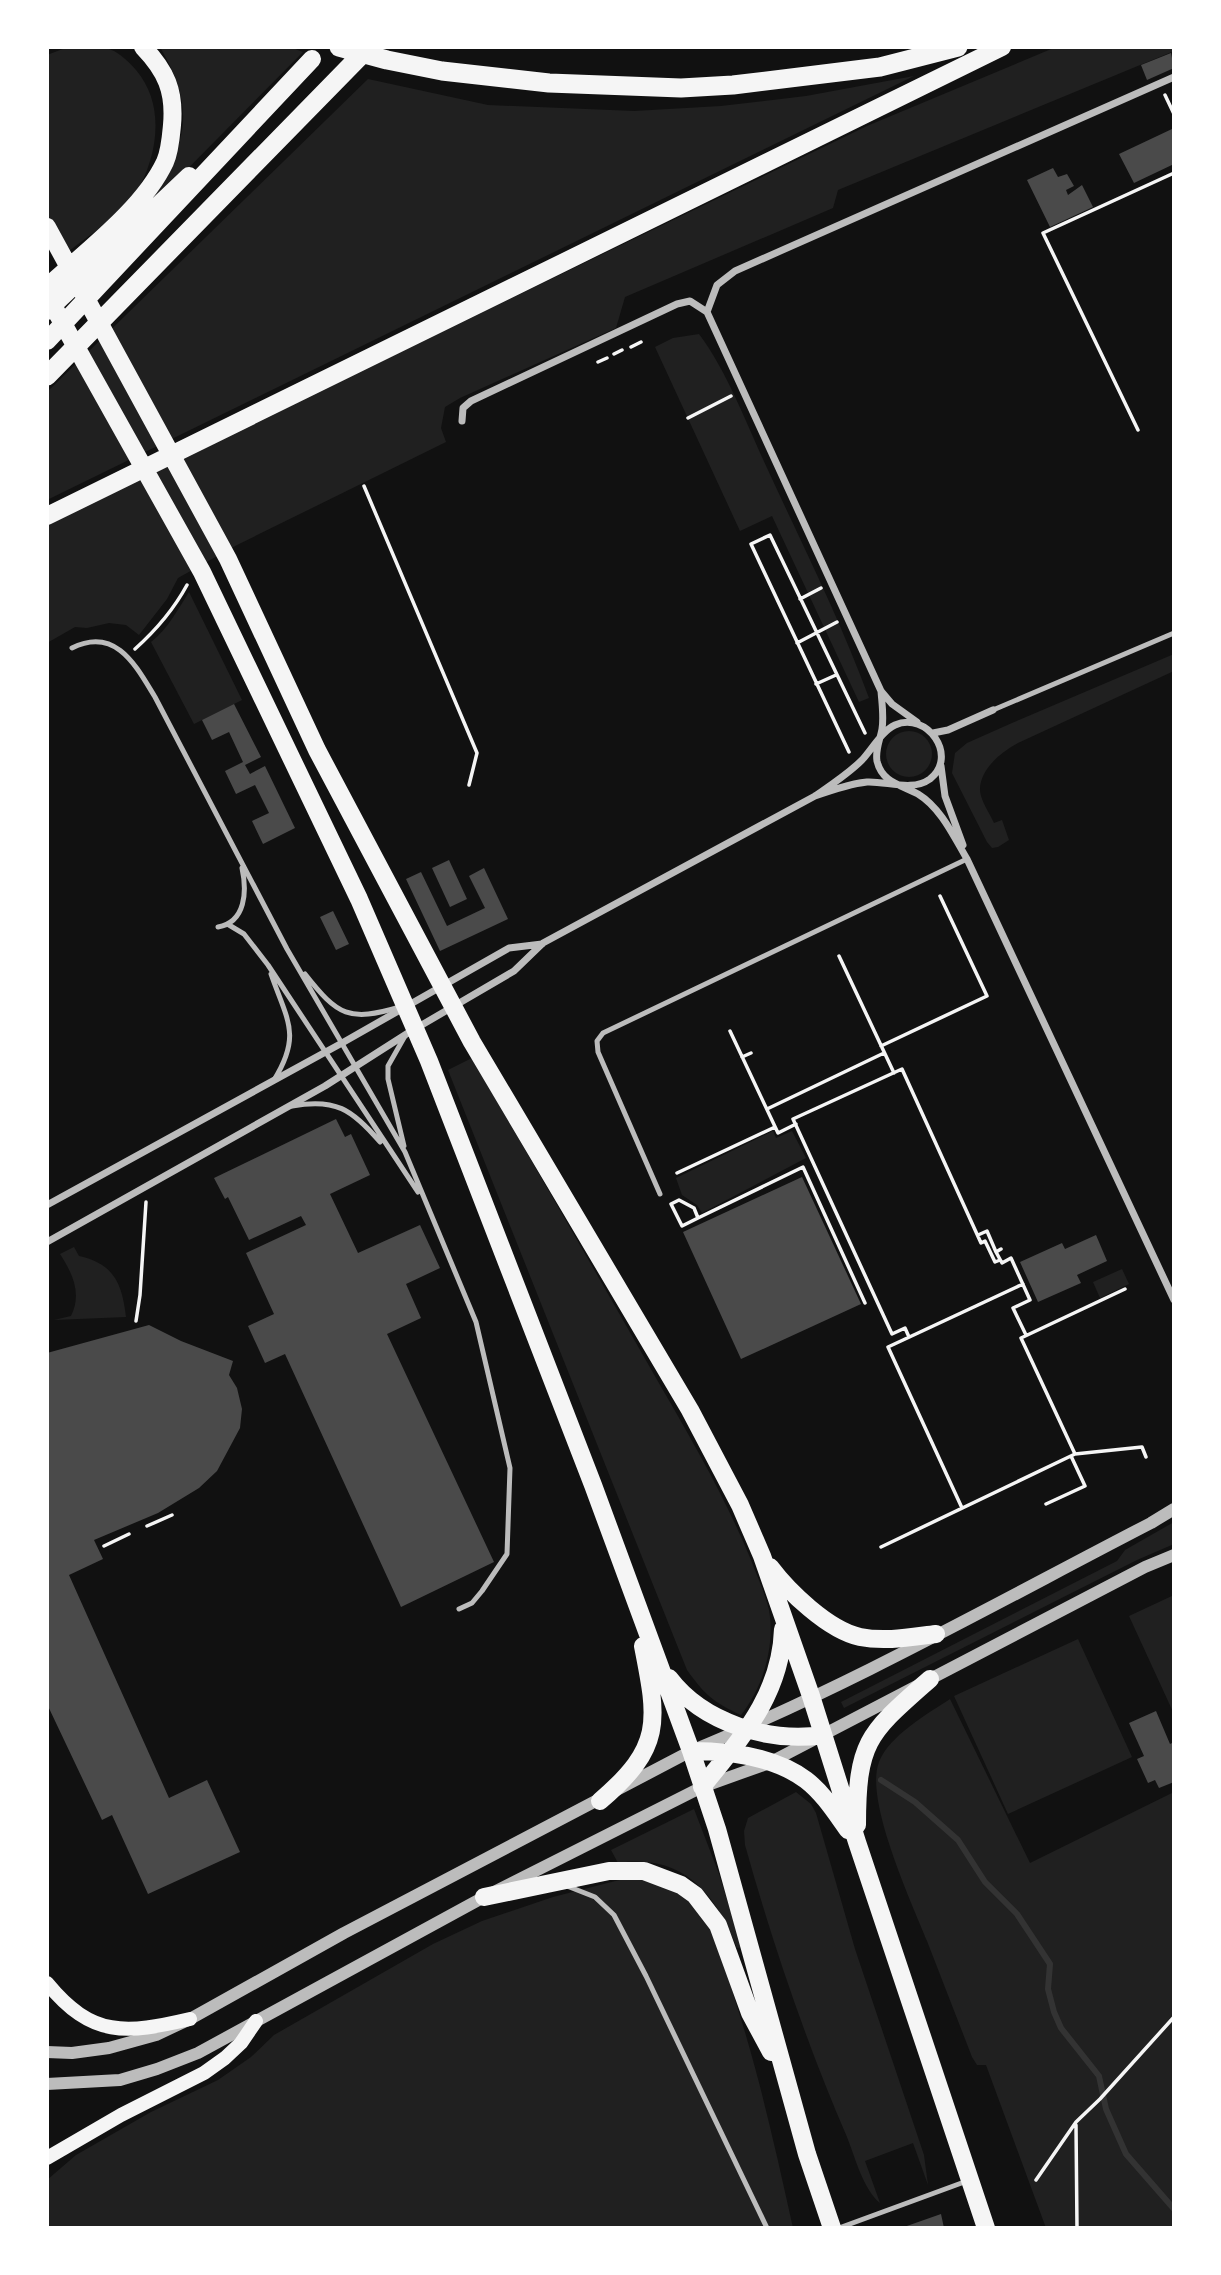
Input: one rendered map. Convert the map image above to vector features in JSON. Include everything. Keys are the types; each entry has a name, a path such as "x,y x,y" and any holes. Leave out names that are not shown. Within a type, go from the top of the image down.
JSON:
{"highway":[{"path":"47,287 132,208 148,190 166,160 174,105 168,81 159,65 143,47"},
{"path":"339,47 442,71 549,83 681,88 733,85 880,67 958,47"},
{"path":"47,376 202,221 263,153 369,47"},
{"path":"47,516 1002,47"},
{"path":"47,311 317,53"},
{"path":"47,341 317,53"},
{"path":"47,227 228,559 317,750 472,1042 690,1410 740,1505 762,1556 811,1696 986,2228"},
{"path":"47,295 196,576 359,899 429,1062 593,1485 691,1751 717,1829 807,2154 832,2228"},
{"path":"762,1556 783,1585 804,1604 858,1636 895,1639 936,1634"},
{"path":"600,1801 635,1767 653,1729 652,1689 626,1578"},
{"path":"702,1787 748,1728 769,1694 778,1670 783,1620"},
{"path":"659,1664 678,1690 694,1704 722,1719 748,1728 791,1737 823,1735"},
{"path":"857,1842 857,1786 860,1764 867,1744 874,1731 888,1716 930,1679"},
{"path":"691,1751 729,1753 788,1769 806,1780 823,1796 857,1842"},
{"path":"484,1897 609,1871 632,1870 664,1877 695,1895 718,1925 750,2013 785,2079"}],"main road":[{"path":"47,1983 71,2008 88,2020 107,2027 130,2031 190,2019"},
{"path":"47,2158 121,2115 204,2073 225,2059 241,2043 256,2021"}],"street":[{"path":"706,312 717,285 735,271 1174,77"},
{"path":"462,421 463,408 471,401 677,304 690,301 706,312 881,691 892,704 933,733 941,749 945,796 967,859 1174,1300"},
{"path":"881,691 883,720 876,752 884,775 898,785 919,784 930,778 939,768 941,759"},
{"path":"933,733 948,730 993,710"},
{"path":"47,1242 289,1107 514,971 543,943 815,796 850,771 879,742 883,734 897,724 919,724"},
{"path":"815,796 856,783 883,782 898,785 919,794 931,805 967,859"},
{"path":"47,1205 325,1053 509,948 543,943"},
{"path":"47,2052 72,2053 109,2048 156,2035 190,2019 344,1933 691,1751 748,1728 936,1634 1151,1524 1174,1508"},
{"path":"47,2084 120,2080 198,2053 484,1897 702,1787 769,1763 1174,1555"}],"lane":[{"path":"993,710 1174,633"},
{"path":"72,648 89,642 104,642 122,650 155,697 287,949 405,1152"},
{"path":"660,1194 598,1052 597,1041 603,1033 967,859"},
{"path":"218,927 229,925 238,916 246,889 241,862"},
{"path":"229,925 244,934 268,965 424,1201"},
{"path":"287,949 320,994 341,1012 365,1016 406,1005"},
{"path":"268,965 286,1014 290,1034 287,1060 274,1080"},
{"path":"408,1033 388,1066 389,1088 405,1152 477,1322 510,1468 507,1554 472,1603 459,1609"},
{"path":"289,1107 314,1102 330,1103 344,1110 374,1135 394,1159"},
{"path":"558,1883 595,1897 614,1915 767,2228"},
{"path":"839,2228 970,2180"}],"path":[{"path":"1160,83 1174,114"},
{"path":"1138,430 1043,233 1174,173"},
{"path":"631,346 641,342"},
{"path":"614,354 622,351"},
{"path":"598,362 607,358"},
{"path":"688,418 733,395"},
{"path":"364,486 477,753 469,785"},
{"path":"849,752 751,544 770,535 865,733"},
{"path":"127,656 151,634 196,576"},
{"path":"800,599 823,587"},
{"path":"797,643 839,621"},
{"path":"816,684 836,675"},
{"path":"881,1046 986,996 940,896"},
{"path":"839,956 894,1073"},
{"path":"730,1031 778,1133 796,1124"},
{"path":"743,1057 751,1053"},
{"path":"767,1109 884,1053"},
{"path":"909,1337 905,1328 892,1334 793,1119 902,1069 981,1243 985,1241 995,1262 1000,1259"},
{"path":"677,1173 775,1127"},
{"path":"698,1218 694,1208 679,1200 671,1204 682,1226 803,1167 865,1303"},
{"path":"136,1321 147,1186"},
{"path":"978,1235 987,1231 999,1250 1002,1263 1011,1258 1030,1300 1013,1308 1026,1335"},
{"path":"841,1249 850,1245"},
{"path":"962,1508 888,1347 1023,1284"},
{"path":"1046,1504 1085,1486 1021,1338 1125,1289"},
{"path":"881,1547 1073,1455 1142,1447 1146,1457"},
{"path":"147,1526 172,1514"},
{"path":"104,1546 129,1534"},
{"path":"1036,2180 1076,2122 1174,2017"},
{"path":"1076,2122 1077,2228"}],"shaded area":[{"path":"92,46 110,49 129,63 146,84 152,99 155,131 149,164 130,202 65,254 47,213 47,55 68,47"},
{"path":"160,47 290,47 303,52 143,214 168,171 182,133 180,94 173,72"},
{"path":"1056,47 1174,47 1174,51 838,190 833,208 625,297 616,328 445,407 441,428 446,442 237,545 178,578 167,599 139,635 126,625 109,623 87,628 75,627 47,643 47,525 867,126"},
{"path":"914,76 47,500 47,392 368,79 488,105 634,111 721,106 806,96"},
{"path":"699,334 736,399 833,611 869,698 859,702 772,516 740,531 655,347 673,338"},
{"path":"189,592 242,700 194,724 151,642 168,625"},
{"path":"1174,654 1174,671 1018,743 992,762 983,776 980,791 994,823 1002,820 1009,840 992,848 952,773 955,753 967,743"},
{"path":"909,731 925,738 932,754 925,770 909,777 893,770 886,754 893,738"},
{"path":"472,1058 697,1449 751,1560 769,1610 770,1637 762,1678 741,1715 710,1697 687,1670 448,1070"},
{"path":"773,1131 776,1138 792,1131 806,1158 702,1213 697,1205 682,1195 676,1178"},
{"path":"74,1247 79,1256 101,1264 114,1277 122,1294 126,1317 54,1320 71,1316 74,1308 74,1284 60,1254"},
{"path":"1122,1269 1129,1284 1100,1298 1093,1282"},
{"path":"1174,1522 1174,1544 1137,1560 844,1708 841,1702 1117,1561 1125,1550"},
{"path":"1174,1595 1174,1714 1129,1616"},
{"path":"1078,1639 1132,1757 1008,1814 954,1696"},
{"path":"950,1699 1030,1863 1174,1792 1174,2228 1046,2228 986,2065 977,2065 972,2057 892,1852 878,1801 876,1779 879,1762 891,1743 910,1726"},
{"path":"796,1792 811,1804 816,1813 855,1949 924,2155 928,2185 913,2143 865,2161 880,2203 869,2190 860,2172 804,2029 745,1845 744,1831 748,1818"},
{"path":"694,1809 719,1874 742,1947 737,1948 719,1911 694,1882 679,1871 661,1864 618,1863 611,1850"},
{"path":"635,1876 665,1887 692,1903 706,1919 716,1938 759,2084 793,2228 47,2228 47,2180 76,2155 151,2112 218,2080 251,2057 274,2035 433,1944 482,1921 553,1897"}],"building":[{"path":"1171,53 1174,68 1147,80 1141,65"},
{"path":"1172,129 1174,164 1134,183 1119,154"},
{"path":"1053,168 1058,177 1067,174 1074,186 1066,190 1068,195 1082,185 1093,207 1050,227 1027,180"},
{"path":"234,704 261,757 245,765 250,774 265,766 295,828 263,844 252,821 269,813 255,785 236,794 225,771 243,762 229,732 212,740 202,720"},
{"path":"449,860 467,899 450,907 432,868"},
{"path":"484,868 508,919 440,951 406,879 421,872 447,926 485,908 469,876"},
{"path":"333,911 349,944 336,950 320,917"},
{"path":"336,1119 345,1137 351,1134 370,1175 330,1194 358,1253 420,1225 440,1268 406,1284 421,1318 387,1334 494,1562 401,1607 285,1354 265,1363 248,1326 274,1314 246,1253 306,1225 301,1216 249,1240 228,1197 225,1199 214,1178"},
{"path":"802,1177 861,1304 741,1359 683,1232"},
{"path":"1096,1235 1107,1261 1077,1275 1081,1283 1038,1302 1020,1262 1062,1243 1065,1249"},
{"path":"149,1325 181,1341 233,1361 229,1375 237,1388 242,1409 240,1428 217,1471 199,1488 158,1513 94,1540 103,1559 69,1575 169,1798 207,1780 240,1852 148,1894 112,1815 102,1820 47,1704 47,1353"},
{"path":"1156,1711 1170,1744 1174,1742 1174,1782 1159,1788 1155,1780 1148,1783 1137,1759 1144,1756 1129,1723"},
{"path":"941,2214 944,2228 904,2228 904,2227"}],"waterway":[{"path":"881,1780 915,1802 958,1840 985,1882 1017,1914 1050,1964 1048,1989 1054,2012 1061,2028 1099,2076 1106,2109 1126,2154 1174,2209"}]}
